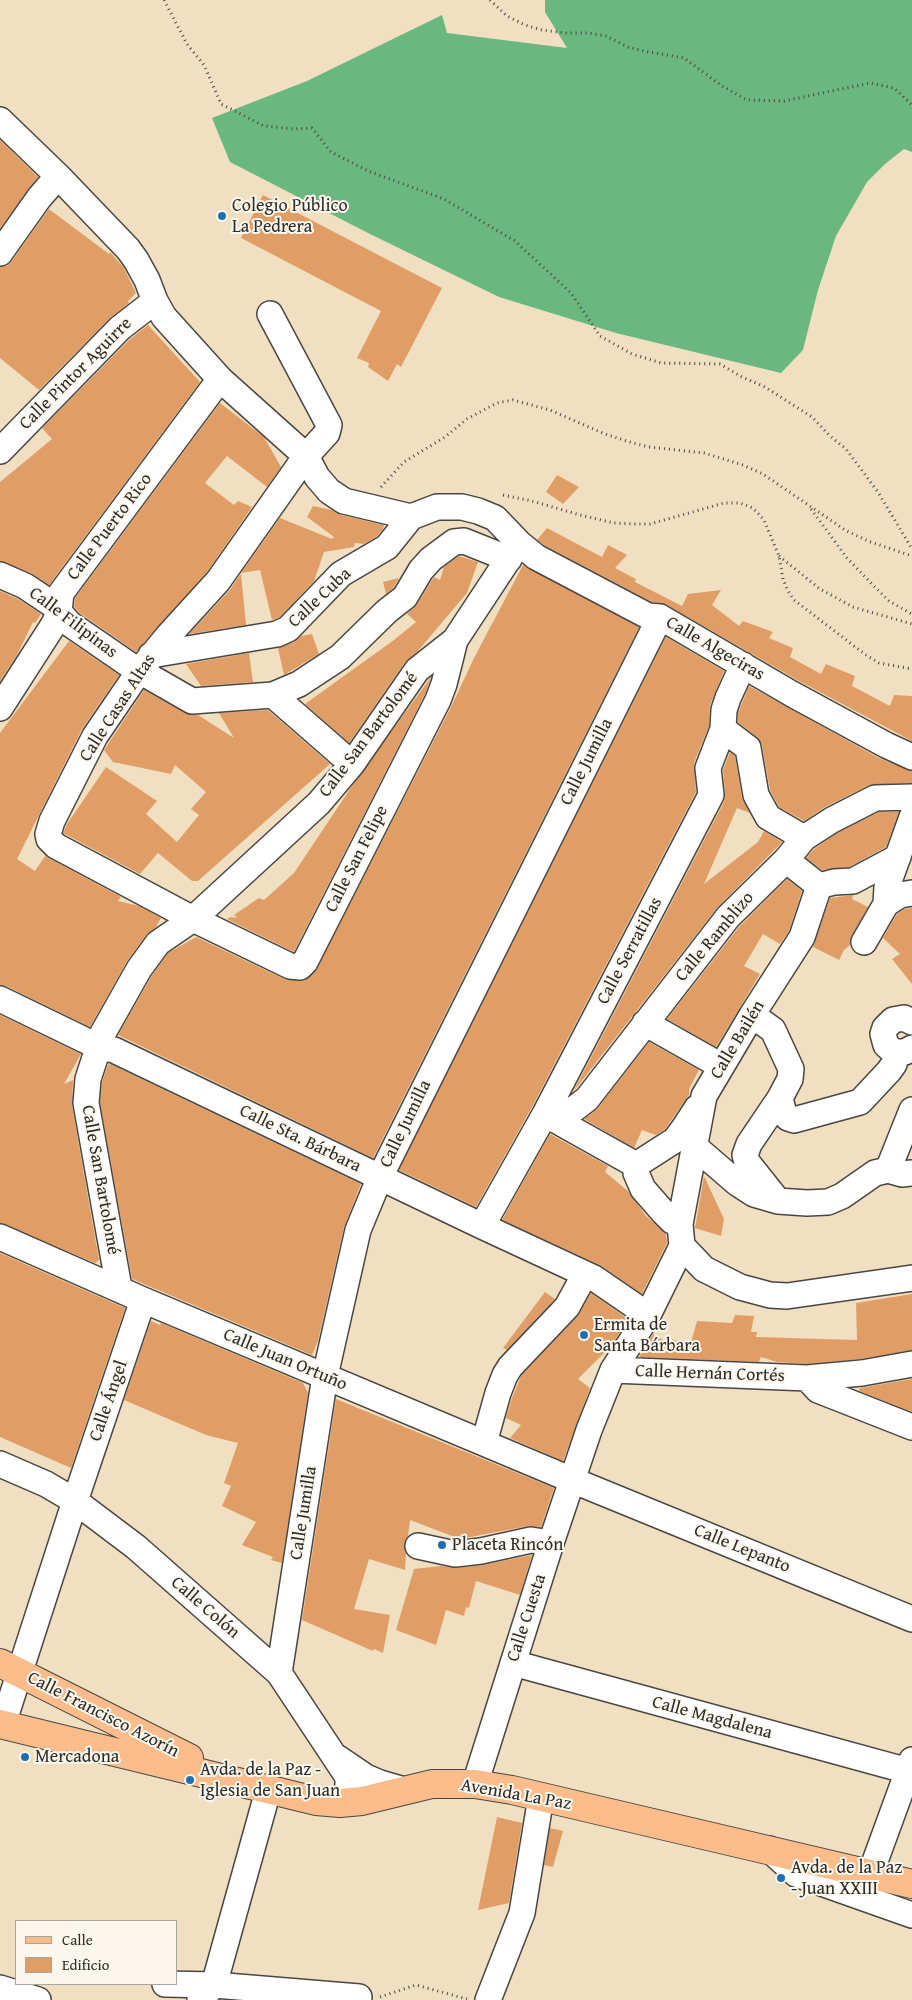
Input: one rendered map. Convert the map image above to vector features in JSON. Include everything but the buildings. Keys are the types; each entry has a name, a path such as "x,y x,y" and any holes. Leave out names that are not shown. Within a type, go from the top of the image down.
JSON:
{"main road":[{"name":"Calle Francisco Azorín","path":"10,1668 232,1780"},
{"path":"2,1724 232,1780"},
{"name":"Avenida La Paz","path":"232,1780 316,1801 340,1803 378,1799 404,1790 432,1784 475,1784 541,1797 769,1850 870,1876 912,1884"}],"street":[{"path":"0,120 58,176 136,260 164,317 220,379 306,456 317,477 329,491 344,501 411,517 437,507 462,507 472,510 495,518 514,551"},
{"path":"0,253 39,198 58,176"},
{"name":"Calle Pintor Aguirre","path":"0,451 120,328 155,301"},
{"name":"Calle Casas Altas","path":"193,918 56,846 51,842 48,834 52,822 95,736 146,662 218,581 306,456 327,433 329,425 270,314"},
{"name":"Calle Puerto Rico","path":"0,708 49,634 59,612 59,598 64,589 220,379"},
{"name":"Calle Cuba","path":"146,662 277,634 288,629 323,590 341,574 387,547 411,517"},
{"name":"Calle Filipinas","path":"0,574 25,586 52,604 70,624 146,662 192,701 273,695 299,684 340,657 405,596 421,570 448,545 454,542 514,551"},
{"name":"Calle Algeciras","path":"514,551 536,556 648,616 660,617 886,745 912,757"},
{"name":"Calle San Bartolomé","path":"119,1288 86,1103 88,1079 102,1033 145,960 158,943 193,918 319,803 352,764 417,670 456,640 514,551"},
{"name":"Calle Jumilla","path":"279,1673 325,1376 358,1230 380,1177 660,617"},
{"name":"Calle San Felipe","path":"193,918 290,966 298,967 303,964 438,700 456,640"},
{"name":"Calle Serratillas","path":"482,1226 545,1114 711,795 708,768 723,729 724,710 728,698 743,665"},
{"path":"273,695 352,764"},
{"path":"723,729 748,748 756,795 768,817 804,838"},
{"name":"Calle Ramblizo","path":"545,1114 574,1109 587,1099 728,916 786,860 804,838 832,820 875,798 912,797"},
{"path":"886,904 886,890 912,817"},
{"path":"786,860 820,886 834,882 853,882 898,857"},
{"name":"Calle Bailén","path":"648,1315 681,1235 694,1146 704,1096 802,936 820,886"},
{"path":"864,942 886,904 900,894 912,893"},
{"name":"Calle Sta. Bárbara","path":"0,1000 99,1046 114,1050 585,1274 648,1315"},
{"path":"752,1015 773,1030 791,1070 790,1079 780,1098 749,1144 745,1155 747,1162 778,1201"},
{"path":"905,1050 889,1049 883,1034 885,1028 892,1020 904,1018 912,1022"},
{"path":"645,1024 721,1066"},
{"path":"780,1098 784,1114 794,1120 860,1102 905,1050"},
{"path":"636,1165 674,1140 684,1128 704,1096"},
{"path":"694,1146 754,1194 778,1201 828,1202 842,1196 875,1173 900,1172 912,1110"},
{"path":"545,1114 636,1165"},
{"path":"636,1165 636,1173 643,1189 672,1220 704,1269 740,1287 770,1295 787,1296 912,1278"},
{"name":"Calle Juan Ortuño","path":"0,1237 143,1300 572,1480"},
{"path":"484,1443 505,1375 510,1367 567,1308 585,1274"},
{"name":"Calle Ángel","path":"2,1724 10,1668 75,1501 143,1300"},
{"name":"Calle Cuesta","path":"475,1784 551,1543 589,1430 613,1370 648,1315"},
{"name":"Calle Hernán Cortés","path":"613,1370 807,1378 862,1373 912,1364"},
{"name":"Calle Hernán Cortés","path":"807,1378 818,1390 912,1427"},
{"name":"Calle Colón","path":"0,1464 46,1484 75,1501 136,1547 279,1673 338,1758 348,1777 348,1789 340,1803"},
{"name":"Calle Lepanto","path":"572,1480 912,1619"},
{"path":"418,1546 455,1554 481,1551 531,1540 551,1543"},
{"name":"Calle Magdalena","path":"513,1663 911,1768"},
{"path":"338,1758 366,1777 404,1790"},
{"path":"870,1876 911,1768"},
{"path":"207,1992 268,1790"},
{"path":"488,2000 522,1913 541,1797"},
{"name":"Avenida La Paz","path":"769,1850 796,1874 912,1915"},
{"path":"0,1980 15,1981"},
{"path":"171,1985 207,1992 359,1997"},
{"path":"0,1988 38,2000"}],"path":[{"path":"164,0 187,44 204,65 221,104 264,126 294,129 312,128 331,152 368,170 444,199 516,241 571,293 600,336 632,354 661,363 720,364 765,388 812,417 846,449 878,492 912,549"},
{"path":"490,0 507,16 525,25 564,33 588,33 606,36 628,47 684,58 722,86 747,100 784,101 870,83 894,88 912,105"},
{"path":"365,506 404,462 445,437 481,411 497,403 513,400 550,410 605,434 633,443 649,447 704,453 724,458 763,474 846,530 868,541 912,556"},
{"path":"472,510 481,497 496,495 513,496 606,521 650,524 724,503 740,503 753,508 764,520 779,556 783,579 788,591 800,604 866,656 879,663 912,669"},
{"path":"809,506 848,558 872,584 889,600 912,614"},
{"path":"779,556 820,588 853,607 912,624"},
{"path":"359,1997 385,1996 416,1985 472,2000"}],"green space":[{"path":"545,0 912,0 912,152 904,149 867,182 836,236 818,290 803,350 781,373 616,333 499,297 368,233 230,162 212,118 307,81 442,15 447,33 567,48 545,12"}],"place":[{"name":"Colegio Público La Pedrera","path":"222,216"},
{"name":"Ermita de Santa Bárbara","path":"584,1335"},
{"name":"Placeta Rincón","path":"442,1545"},
{"name":"Mercadona","path":"25,1757"},
{"name":"Avda. de la Paz - Iglesia de San Juan","path":"190,1780"},
{"name":"Avda. de la Paz - Juan XXIII","path":"781,1878"}]}
